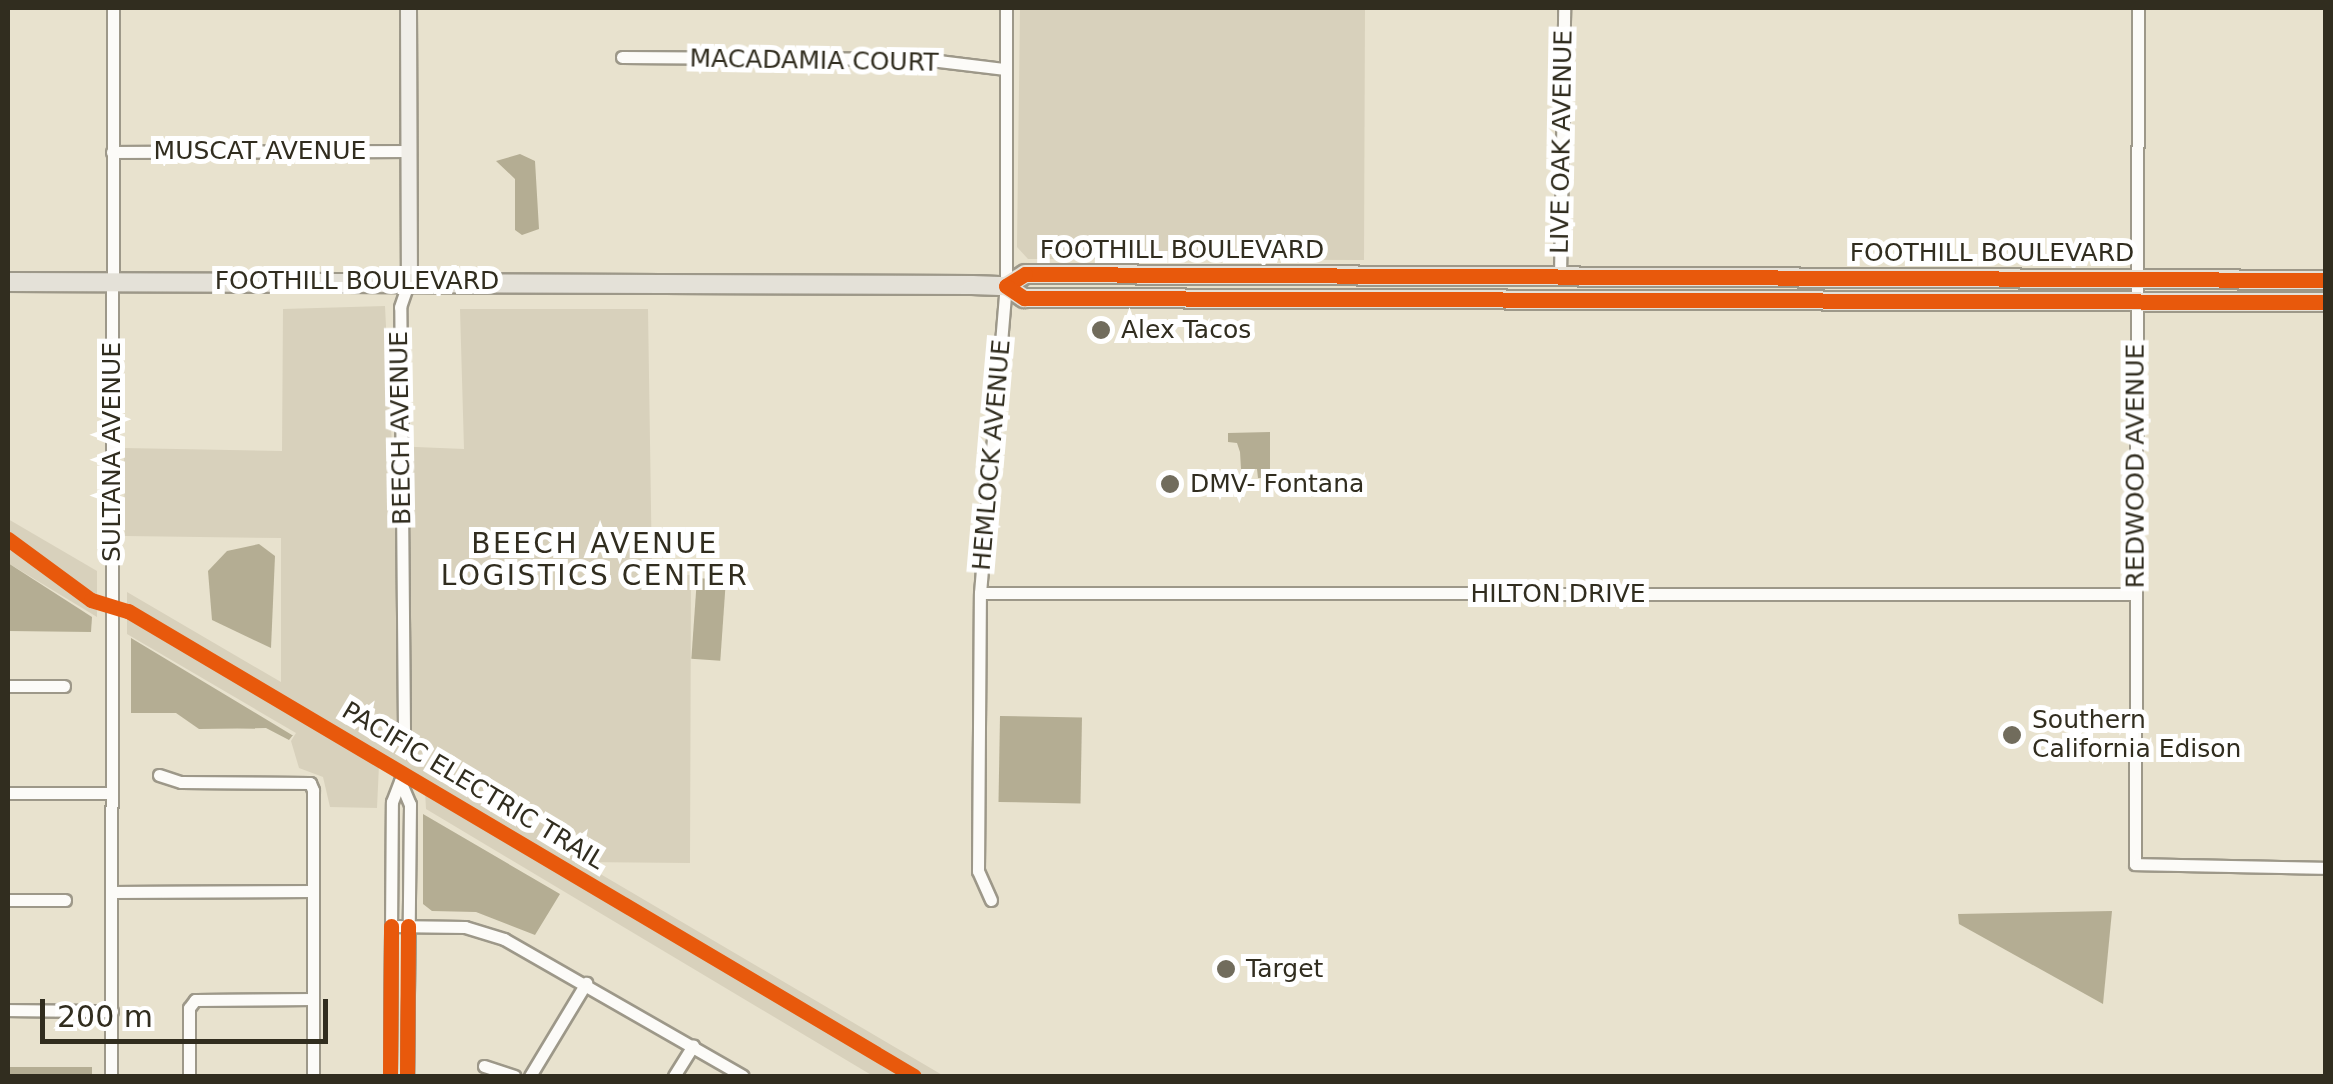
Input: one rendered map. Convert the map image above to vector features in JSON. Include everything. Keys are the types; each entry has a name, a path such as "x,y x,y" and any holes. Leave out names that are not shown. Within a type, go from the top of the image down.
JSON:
{"main road":[{"name":"BEECH AVENUE","path":"408,8 409,281"},
{"name":"FOOTHILL BOULEVARD","path":"8,282 1006,286 1025,274 2326,280"},
{"name":"FOOTHILL BOULEVARD","path":"1006,286 1024,298 2326,302"}],"street":[{"name":"SULTANA AVENUE","path":"111,1076 113,8"},
{"name":"HEMLOCK AVENUE","path":"991,900 978,871 980,593 1006,286 1006,8"},
{"name":"LIVE OAK AVENUE","path":"1560,277 1564,8"},
{"name":"REDWOOD AVENUE","path":"2138,8 2135,864 2326,868"},
{"name":"MACADAMIA COURT","path":"622,58 922,59 1006,68"},
{"name":"MUSCAT AVENUE","path":"112,152 408,151"},
{"name":"BEECH AVENUE","path":"404,730 400,307 409,281"},
{"name":"HILTON DRIVE","path":"980,593 2136,594"},
{"path":"8,686 64,686"},
{"path":"159,775 181,782 310,783 313,1076"},
{"path":"390,1076 392,802 400,781 410,804 407,1076"},
{"path":"8,793 111,793"},
{"path":"111,892 313,891"},
{"path":"8,900 65,900"},
{"path":"390,926 487,932 586,983 744,1076"},
{"path":"530,1076 586,983"},
{"path":"188,1076 189,1008 195,1000 313,1000"},
{"path":"8,1010 112,1010"},
{"path":"674,1076 693,1046"},
{"path":"484,1066 514,1076"}],"shaded area":[{"path":"1020,8 1365,8 1364,260 1028,259 1017,247"},
{"path":"520,154 535,161 539,229 522,235 515,230 515,179 496,161"},
{"path":"385,306 392,446 464,449 460,309 648,309 652,574 691,575 690,863 580,862 944,1076 873,1076 426,809 425,791 379,765 377,808 330,807 323,777 299,768 291,741 296,733 127,634 127,592 281,682 281,538 125,536 124,448 282,451 283,309"},
{"path":"1270,432 1270,478 1258,478 1257,469 1241,469 1237,443 1228,442 1228,433"},
{"path":"8,519 97,571 97,617 8,563"},
{"path":"259,544 275,556 271,648 212,620 208,571 227,551"},
{"path":"8,563 92,617 91,632 8,631"},
{"path":"697,578 726,580 720,661 691,659"},
{"path":"131,638 293,735 289,740 266,728 199,729 176,713 131,713"},
{"path":"1000,716 1082,717 1080,803 998,802"},
{"path":"423,814 560,894 535,935 476,912 432,911 423,904"},
{"path":"2112,911 2103,1004 1959,924 1958,914"},
{"path":"8,1067 92,1067 92,1076 8,1076"}],"cycle path":[{"path":"2326,280 1025,274 1006,286 1024,298 2326,302"},
{"name":"PACIFIC ELECTRIC TRAIL","path":"8,539 91,600 128,611 914,1076"},
{"path":"390,1076 391,926"},
{"path":"407,1076 408,926"}],"place":[{"name":"Alex Tacos","path":"1101,330"},
{"name":"DMV- Fontana","path":"1170,484"},
{"name":"Southern California Edison","path":"2012,735"},
{"name":"Target","path":"1226,969"}],"district":[{"name":"BEECH AVENUE LOGISTICS CENTER","path":"595,560"}]}
